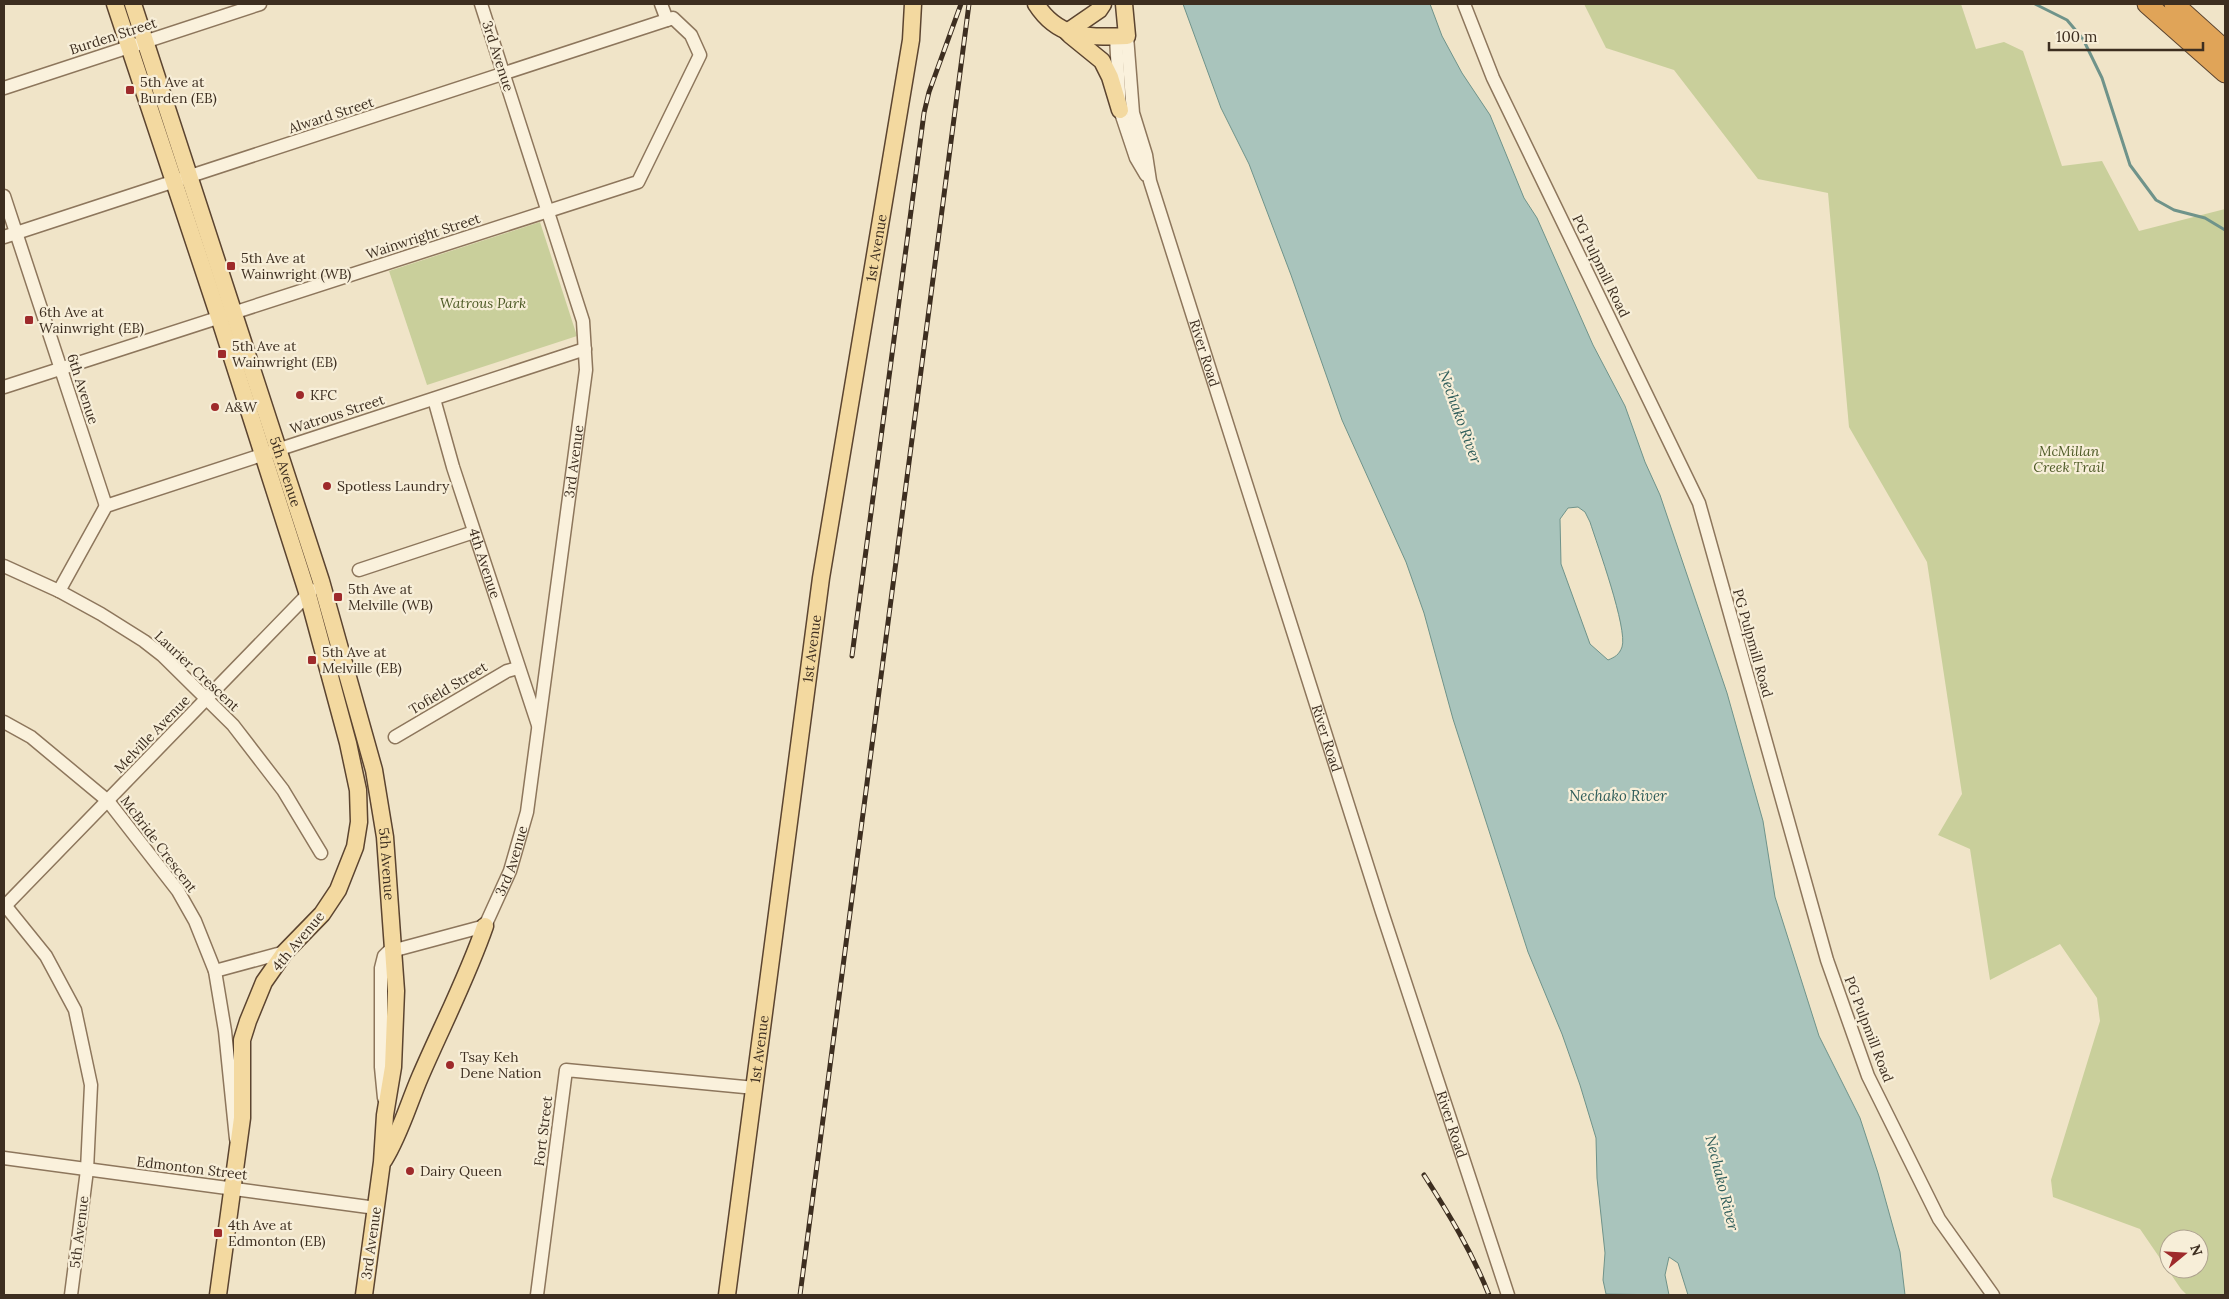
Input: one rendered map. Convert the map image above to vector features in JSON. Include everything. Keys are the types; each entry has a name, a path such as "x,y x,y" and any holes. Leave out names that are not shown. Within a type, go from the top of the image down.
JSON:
{"highway":[{"path":"2147,4 2225,73"},
{"path":"2174,4 2225,50"}],"main road":[{"name":"5th Avenue","path":"114,4 174,182 226,315 271,451 322,581 374,770 385,837 395,950 396,991 395,1037 382,1162"},
{"name":"5th Avenue","path":"133,4 190,177 226,315"},
{"name":"1st Avenue","path":"727,1295 821,578 911,40 913,4"},
{"path":"1036,4 1050,20 1102,61 1110,77 1120,110"},
{"path":"1067,32 1099,10 1103,4"},
{"name":"River Road","path":"1112,4 1121,36"},
{"name":"River Road","path":"1121,36 1124,4"},
{"path":"1067,32 1087,37 1121,36"},
{"name":"5th Avenue","path":"271,451 348,742 358,790 359,822"},
{"name":"4th Avenue","path":"218,1295 242,1118 242,1040 264,982 285,952 322,914 338,890 355,847 359,822"},
{"path":"382,1162 396,1141 420,1076 475,955 485,926"},
{"name":"3rd Avenue","path":"364,1295 382,1162"}],"street":[{"name":"Burden Street","path":"4,88 260,4"},
{"name":"3rd Avenue","path":"481,4 583,321 586,370 527,812 510,871 485,926"},
{"path":"661,4 667,20"},
{"name":"PG Pulpmill Road","path":"1464,4 1493,78 1699,503 1827,960 1868,1076 1939,1219 1993,1295"},
{"name":"Wainwright Street","path":"4,387 638,182 700,55 691,35 674,18 667,20"},
{"name":"Alward Street","path":"10,235 667,20"},
{"name":"River Road","path":"1121,36 1120,110 1136,158 1150,181"},
{"name":"River Road","path":"1121,36 1132,113 1146,155 1150,181 1385,922 1508,1295"},
{"name":"6th Avenue","path":"4,196 10,235 61,368 106,506"},
{"name":"Watrous Street","path":"106,506 585,349"},
{"name":"4th Avenue","path":"434,399 474,532 539,728"},
{"path":"59,591 106,506"},
{"path":"358,570 474,532"},
{"name":"Laurier Crescent","path":"4,566 59,591 144,641 162,655 233,725 283,790 321,853"},
{"name":"Melville Avenue","path":"4,905 322,581"},
{"name":"Tofield Street","path":"395,737 507,671 518,668"},
{"name":"McBride Crescent","path":"4,722 31,737 108,800 178,891 194,921 215,971"},
{"name":"5th Avenue","path":"4,905 46,956 75,1010 92,1085 87,1170 71,1295"},
{"path":"395,950 485,926"},
{"path":"215,971 285,952"},
{"name":"4th Avenue","path":"215,971 225,1031 237,1150"},
{"name":"Fort Street","path":"537,1295 566,1070 755,1088"},
{"name":"Edmonton Street","path":"4,1158 376,1208"}],"green space":[{"name":"McMillan Creek Trail","path":"1584,4 1961,4 1976,49 2004,42 2023,51 2062,166 2102,161 2139,231 2225,209 2225,1295 2187,1295 2174,1279 2209,1279 2209,1229 2159,1229 2159,1257 2140,1229 2053,1197 2051,1180 2100,1021 2097,998 2060,944 1990,980 1970,849 1938,835 1962,794 1927,562 1849,427 1828,193 1758,179 1674,70 1606,48"},
{"name":"Watrous Park","path":"540,222 577,336 427,385 389,271"}],"water":[{"name":"Nechako River","path":"1183,4 1430,4 1442,36 1462,73 1490,115 1524,198 1537,218 1593,345 1625,406 1645,462 1660,495 1727,693 1763,821 1775,897 1819,1036 1860,1118 1878,1173 1900,1252 1905,1295 1688,1295 1678,1263 1669,1257 1665,1275 1669,1295 1606,1294 1603,1280 1605,1253 1597,1178 1596,1138 1580,1085 1562,1034 1528,952 1453,719 1424,613 1406,562 1342,420 1291,275 1249,164 1221,108","holes":["1578,507 1585,512 1605,566 1621,623 1622,647 1620,652 1608,660 1590,644 1561,564 1560,519 1568,508"]}],"waterway":[{"path":"2035,4 2067,20 2083,39 2102,78 2130,165 2156,200 2174,210 2205,218 2225,230"}],"railway":[{"path":"852,656 924,113 929,92 961,4"},
{"path":"800,1295 969,4"},
{"path":"1424,1175 1460,1234 1489,1295"}],"place":[{"name":"5th Ave at Burden (EB)","path":"130,90"},
{"name":"5th Ave at Wainwright (WB)","path":"231,266"},
{"name":"6th Ave at Wainwright (EB)","path":"29,320"},
{"name":"5th Ave at Wainwright (EB)","path":"222,354"},
{"name":"KFC","path":"300,395"},
{"name":"A&W","path":"215,407"},
{"name":"Spotless Laundry","path":"327,486"},
{"name":"5th Ave at Melville (WB)","path":"338,597"},
{"name":"5th Ave at Melville (EB)","path":"312,660"},
{"name":"Tsay Keh Dene Nation","path":"450,1065"},
{"name":"Dairy Queen","path":"410,1171"},
{"name":"4th Ave at Edmonton (EB)","path":"218,1233"}]}
